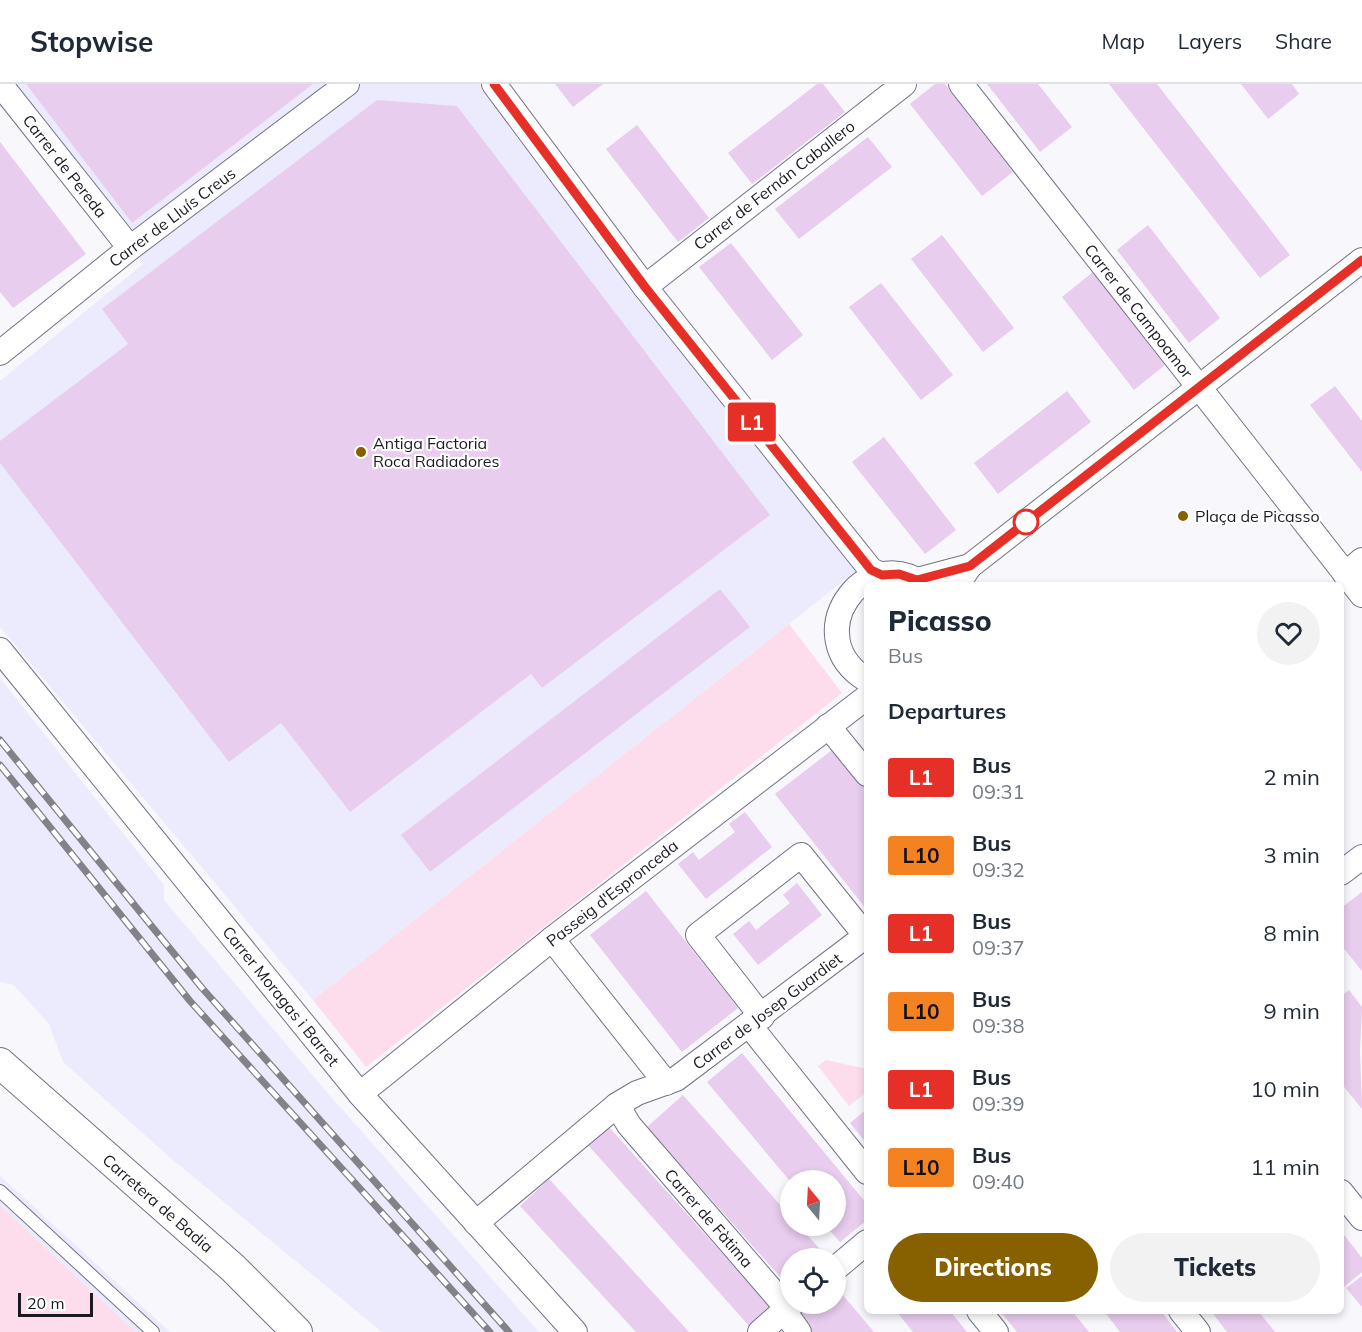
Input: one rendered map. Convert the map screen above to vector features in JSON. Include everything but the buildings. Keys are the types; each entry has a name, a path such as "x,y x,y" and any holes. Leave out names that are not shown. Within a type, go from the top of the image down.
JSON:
{"street":[{"name":"Carrer de Pereda","path":"0,84 130,248"},
{"name":"Carrer de Lluís Creus","path":"0,353 130,248 347,84"},
{"path":"494,84 645,287 871,570 882,575"},
{"name":"Carrer de Fernán Caballero","path":"645,287 904,84"},
{"name":"Carrer de Campoamor","path":"961,84 1198,387 1353,567 1362,595"},
{"path":"926,582 963,575 1198,387 1362,260"},
{"path":"864,677 846,662 838,644 836,625 839,612 848,595 863,582 882,575 899,574 919,582"},
{"name":"Carrer Moragas i Barret","path":"0,650 360,1094 575,1332"},
{"name":"Passeig d'Espronceda","path":"360,1094 552,939 864,699"},
{"path":"828,726 864,770"},
{"path":"864,933 801,855 698,935 756,1021 864,1168"},
{"path":"1344,871 1362,857"},
{"name":"Carrer de Josep Guardiet","path":"476,1223 617,1105 638,1093 676,1079 756,1021 864,937"},
{"path":"552,939 666,1083"},
{"name":"Carretera de Badia","path":"4,1068 233,1268 297,1332"},
{"name":"Carrer de Fàtima","path":"617,1105 629,1125 780,1300"},
{"path":"1344,1196 1362,1218"},
{"path":"846,1260 864,1245"},
{"path":"760,1332 780,1314"},
{"name":"Carrer de Fàtima","path":"791,1314 799,1332"},
{"path":"981,1314 996,1332"},
{"path":"1183,1314 1198,1332"}],"lane":[{"path":"0,1191 153,1332"}],"shaded area":[{"name":"Antiga Factoria Roca Radiadores","path":"0,84 494,84 866,563 313,1000 0,627 0,381 143,264"},
{"path":"789,624 842,693 366,1067 313,1000"},
{"path":"0,678 164,885 164,900 325,1090 539,1332 382,1332 174,1161 63,1062 49,1024 14,985 0,982"},
{"path":"826,1060 864,1068 864,1094 849,1106 818,1066"},
{"path":"0,1176 10,1185 170,1332 0,1332"},
{"path":"0,1206 135,1332 0,1332"}],"railway":[{"path":"0,740 202,988 509,1332"},
{"path":"0,765 190,1001 490,1332"}],"bus line":[{"name":"L1","path":"494,84 645,287 871,570 882,575 899,574 917,580 970,566 1362,260"}],"place":[{"name":"Antiga Factoria Roca Radiadores","path":"361,452"},
{"name":"Plaça de Picasso","path":"1183,516"}]}
